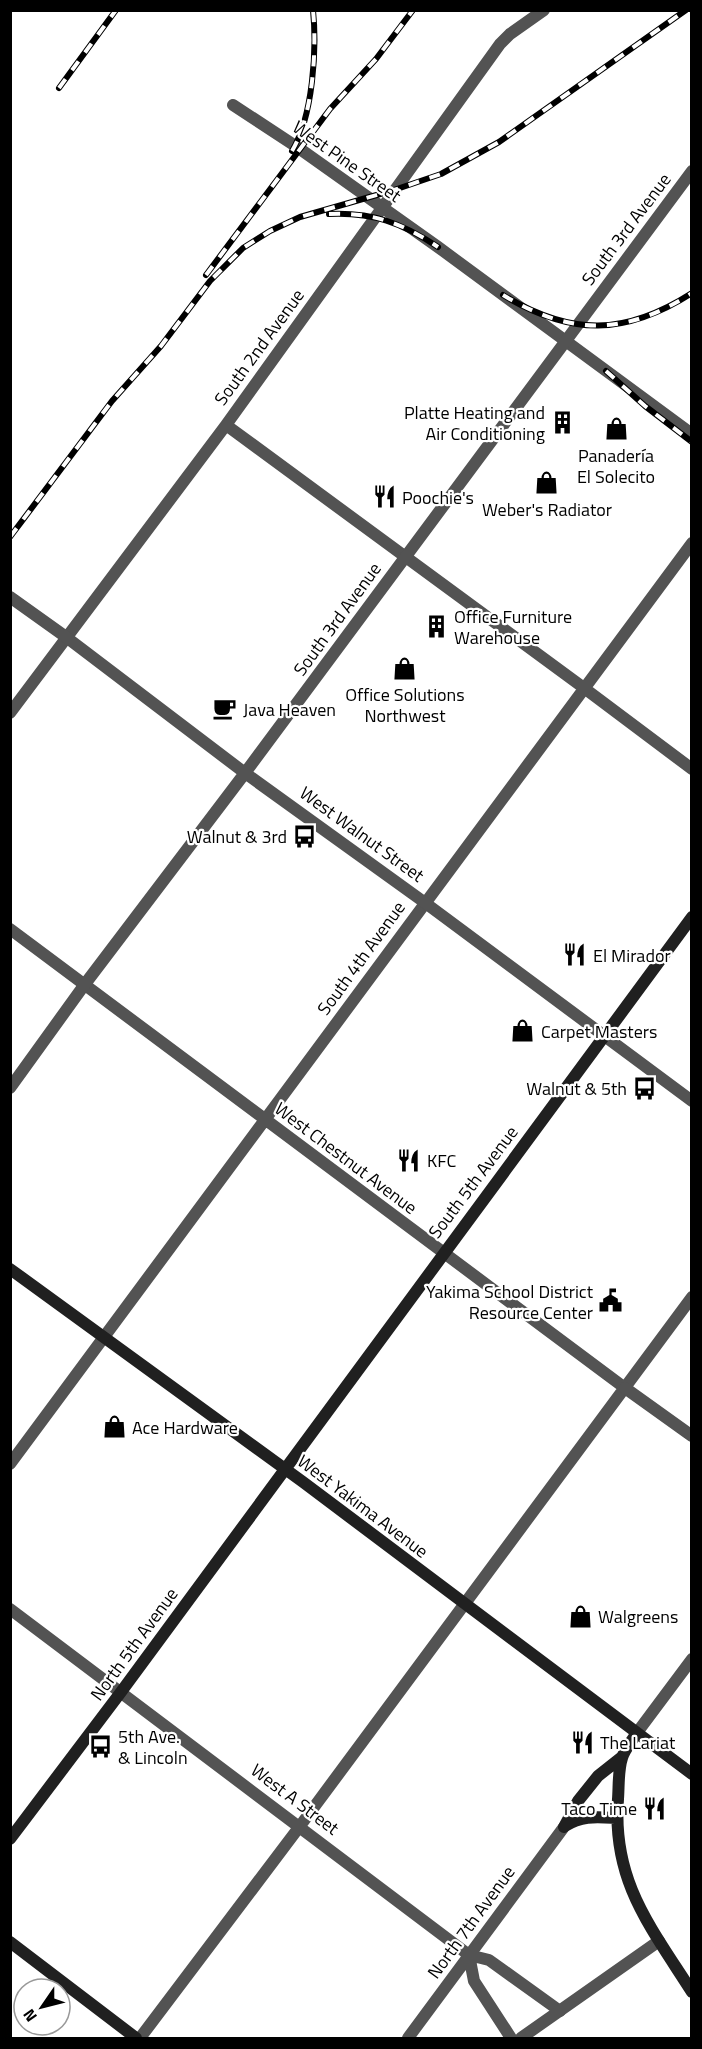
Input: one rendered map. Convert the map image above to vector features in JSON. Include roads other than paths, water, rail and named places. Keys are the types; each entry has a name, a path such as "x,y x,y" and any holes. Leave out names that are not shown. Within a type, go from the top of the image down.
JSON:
{"main road":[{"name":"South 5th Avenue","path":"284,1469 692,917"},
{"name":"West Yakima Avenue","path":"10,1269 284,1469 692,1774"},
{"name":"North 5th Avenue","path":"10,1839 284,1469"},
{"path":"564,1827 578,1801 598,1776 622,1757 636,1734"},
{"path":"622,1757 617,1818 625,1874 643,1914 692,1992"},
{"path":"564,1827 587,1816 617,1818"},
{"path":"10,1942 136,2038"}],"street":[{"name":"South 2nd Avenue","path":"10,713 226,425 500,45 510,34 544,10"},
{"name":"West Pine Street","path":"233,105 438,247 692,434"},
{"name":"South 3rd Avenue","path":"10,1088 85,984 245,773 692,171"},
{"path":"226,425 692,769"},
{"name":"South 4th Avenue","path":"10,1464 692,543"},
{"name":"West Walnut Street","path":"10,597 245,773 424,902 692,1101"},
{"name":"West Chestnut Avenue","path":"10,928 266,1121 692,1436"},
{"path":"140,2038 692,1297"},
{"name":"West A Street","path":"10,1609 469,1954 489,1960 560,2011"},
{"path":"636,1734 692,1659"},
{"name":"North 7th Avenue","path":"408,2038 564,1827"},
{"path":"520,2038 659,1941"},
{"path":"469,1954 474,1981 511,2038"}],"railway":[{"path":"59,88 116,10"},
{"path":"292,151 305,120 312,82 313,10"},
{"path":"206,275 330,109 376,59 413,10"},
{"path":"10,537 112,401 161,346 210,281 243,248 270,231 300,217 441,174 499,142 686,10"},
{"path":"329,214 373,217 399,225 438,247"},
{"path":"503,295 552,318 575,324 598,325 621,323 644,317 692,293"},
{"path":"606,371 645,406 692,442"}],"place":[{"name":"Platte Heating and Air Conditioning","path":"563,422"},
{"name":"Panadería El Solecito","path":"616,429"},
{"name":"Weber's Radiator","path":"547,483"},
{"name":"Poochie's","path":"384,497"},
{"name":"Office Furniture Warehouse","path":"436,626"},
{"name":"Office Solutions Northwest","path":"405,668"},
{"name":"Java Heaven","path":"225,709"},
{"name":"Walnut & 3rd","path":"305,836"},
{"name":"El Mirador","path":"575,955"},
{"name":"Carpet Masters","path":"523,1031"},
{"name":"Walnut & 5th","path":"645,1088"},
{"name":"KFC","path":"409,1160"},
{"name":"Yakima School District Resource Center","path":"611,1301"},
{"name":"Ace Hardware","path":"114,1427"},
{"name":"Walgreens","path":"580,1616"},
{"name":"The Lariat","path":"582,1742"},
{"name":"5th Ave. & Lincoln","path":"100,1746"},
{"name":"Taco Time","path":"655,1808"}]}
